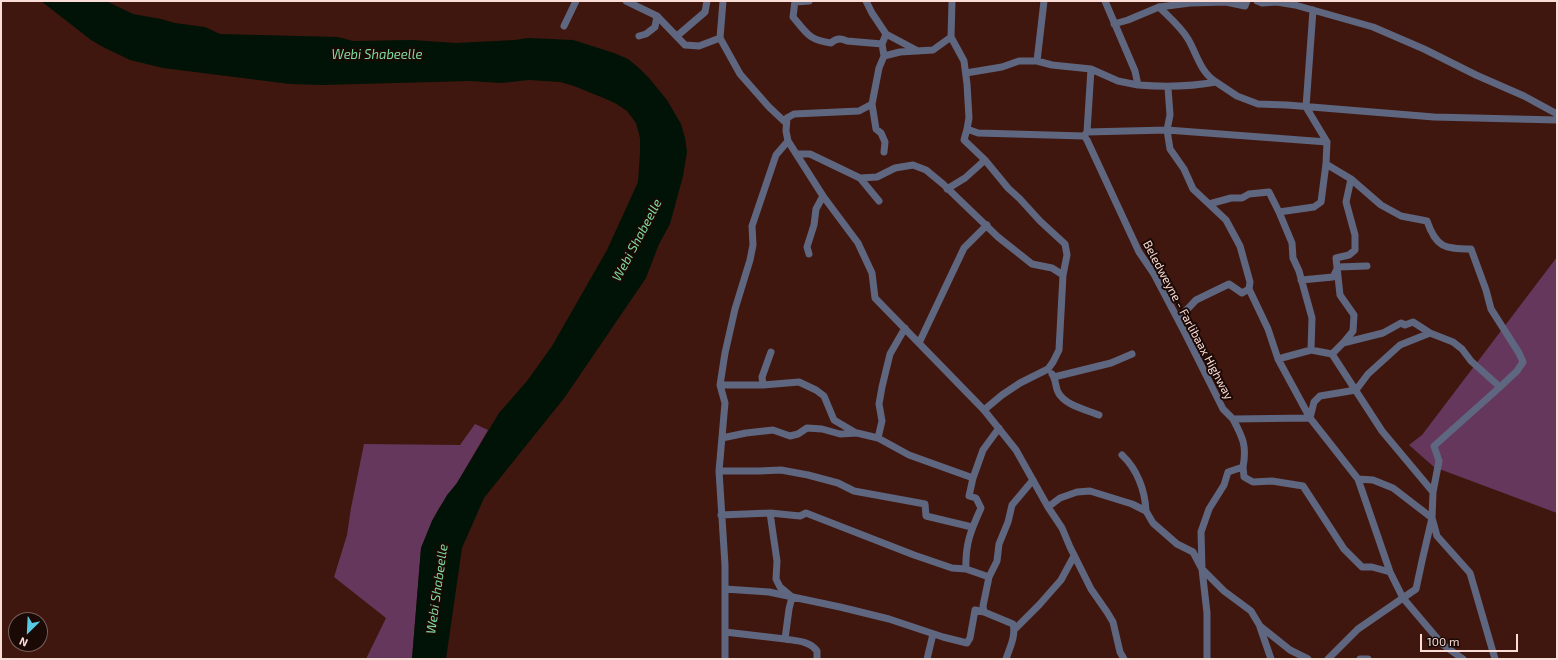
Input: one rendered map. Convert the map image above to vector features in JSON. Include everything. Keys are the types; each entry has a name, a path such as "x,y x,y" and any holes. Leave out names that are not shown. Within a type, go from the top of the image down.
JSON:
{"street":[{"path":"564,26 576,1"},
{"path":"626,1 657,16 686,45 699,46 720,38"},
{"path":"677,36 705,12 707,1"},
{"path":"723,1 720,38 740,74 769,107 785,122 787,118 794,114 859,111 872,104"},
{"path":"809,1 795,1 792,17 804,32 814,38 831,43 838,39 843,39 854,42 882,44"},
{"path":"866,1 886,34 919,51"},
{"path":"952,1 951,37 964,61 966,73 968,118 964,140 985,160 1008,188 1040,222 1065,244 1067,255 1063,275 1059,350 1048,369 1020,383 1002,395 984,410"},
{"path":"1037,61 1044,1"},
{"path":"1105,1 1135,71 1138,85"},
{"path":"1114,24 1128,20 1158,7 1190,3 1226,2 1245,6 1247,1"},
{"path":"1257,1 1277,2 1313,10 1373,27 1524,96 1557,114"},
{"path":"1158,7 1188,39 1208,78 1238,96 1258,104 1434,117 1557,120"},
{"path":"1279,212 1314,207 1321,202 1327,142 1306,107 1313,10"},
{"path":"639,36 646,34 655,27 657,16"},
{"path":"884,152 885,142 881,133 876,129 872,104 879,68 884,56 882,44 886,34"},
{"path":"884,56 900,52 933,50 951,37"},
{"path":"966,73 1002,67 1019,61 1037,61 1052,65 1091,69 1118,81 1138,85 1168,88 1195,86 1216,82"},
{"path":"1086,134 1091,69"},
{"path":"1168,88 1170,115 1167,130 1170,149 1184,170 1193,189 1226,220 1240,246 1250,282 1249,289 1268,329 1278,359 1310,418 1358,479 1390,572 1403,598 1442,644 1463,659"},
{"path":"787,118 786,131 788,141 823,196 858,242 864,254 872,273 874,298 919,342 984,410 1016,450 1048,507 1062,528 1091,589 1102,603 1112,622 1120,652 1124,659"},
{"path":"967,128 978,133 985,134 1086,134 1167,130 1327,142"},
{"name":"Beledweyne - Farlibaax Highway","path":"1086,134 1087,140 1139,252 1154,274 1223,409 1233,419 1243,438 1245,456 1243,467"},
{"path":"725,659 726,589 719,471 725,403 720,385 725,353 735,309 750,260 753,245 752,226 776,155 788,141"},
{"path":"797,154 810,154 860,178 879,201"},
{"path":"947,189 965,178 985,160"},
{"path":"1326,164 1351,179 1380,204 1401,216 1427,221 1432,235 1438,243 1458,249 1471,249 1486,290 1491,309 1520,353 1523,362 1517,371 1434,446 1439,461 1433,492 1432,518 1416,589 1358,629 1328,659"},
{"path":"860,178 877,176 896,168 913,165 926,170 987,225 998,237 1032,264 1052,268 1063,275"},
{"path":"1332,354 1353,331 1354,315 1340,295 1336,258 1349,255 1354,250 1355,235 1346,202 1351,179"},
{"path":"1209,204 1231,198 1242,198 1249,194 1269,192 1292,243 1294,258 1312,318 1311,350"},
{"path":"809,254 807,247 814,225 816,209 823,196"},
{"path":"919,342 964,248 987,225"},
{"path":"1338,267 1367,266"},
{"path":"1301,280 1333,277 1338,267"},
{"path":"1178,319 1196,300 1228,284 1242,293 1249,289"},
{"path":"1343,343 1383,333 1400,323 1405,326 1412,322 1430,333 1453,342 1462,349 1471,361 1500,387"},
{"path":"878,438 882,421 879,404 882,386 890,354 905,328"},
{"path":"1310,418 1314,402 1320,396 1356,390 1368,374 1400,345 1430,333"},
{"path":"1278,359 1311,350 1332,354 1382,431 1433,492"},
{"path":"763,385 762,377 771,352"},
{"path":"1054,377 1112,363 1132,354"},
{"path":"1048,369 1054,377 1058,393 1065,400 1099,414"},
{"path":"720,385 763,385 799,382 816,390 824,396 834,420 857,433 878,438 908,455 973,478"},
{"path":"1233,419 1310,418"},
{"path":"722,438 746,433 773,430 790,436 798,434 807,428 822,429 840,434 857,433"},
{"path":"966,569 965,553 972,527 981,508 976,498 969,496 973,478 983,450 999,428"},
{"path":"1122,455 1130,462 1139,480 1146,497 1146,511 1153,523 1177,544 1193,552 1202,569 1224,591 1251,611 1260,626 1271,659"},
{"path":"1207,659 1207,613 1202,569 1201,532 1209,509 1224,485 1228,472 1243,467 1244,477 1253,482 1272,480 1303,486 1344,549 1362,567 1372,567 1390,572"},
{"path":"719,471 782,470 808,475 838,483 854,491 925,504 926,516 972,527"},
{"path":"1358,479 1373,480 1393,488 1432,518 1438,536 1470,573 1495,659"},
{"path":"984,612 983,606 989,578 997,561 999,544 1008,522 1012,505 1033,480"},
{"path":"1048,507 1060,498 1076,492 1090,492 1132,504 1146,511"},
{"path":"721,515 770,513 800,516 806,513 914,556 952,568 966,569 989,578"},
{"path":"770,513 777,562 776,579 780,587 792,597"},
{"path":"1014,630 1060,580 1074,556"},
{"path":"726,589 769,592 840,607 889,618 933,634 967,643 970,638 976,610 1013,624 1014,630 1012,645 1006,659"},
{"path":"786,639 792,597"},
{"path":"1260,626 1290,650 1308,659"},
{"path":"725,632 801,641 811,645 817,651 817,659"},
{"path":"927,659 933,634"},
{"path":"1360,659 1368,659"}],"shaded area":[{"path":"1557,257 1557,513 1434,467 1409,445 1422,435"},
{"path":"475,424 488,430 457,483 439,508 421,548 412,659 366,659 386,618 334,577 347,535 364,444 460,445"}],"water":[{"name":"Webi Shabeelle","path":"41,1 106,1 133,14 175,23 205,27 220,34 338,37 353,41 412,40 456,43 528,38 573,40 628,59 649,78 667,100 681,124 687,152 683,176 670,224 659,244 646,278 565,397 484,498 462,548 446,659 412,659 421,548 432,521 447,495 457,483 499,413 527,381 552,346 607,250 638,182 640,138 636,123 627,111 615,103 574,86 560,82 529,80 501,83 470,81 322,85 290,84 163,68 130,60 103,47 91,40"}]}
